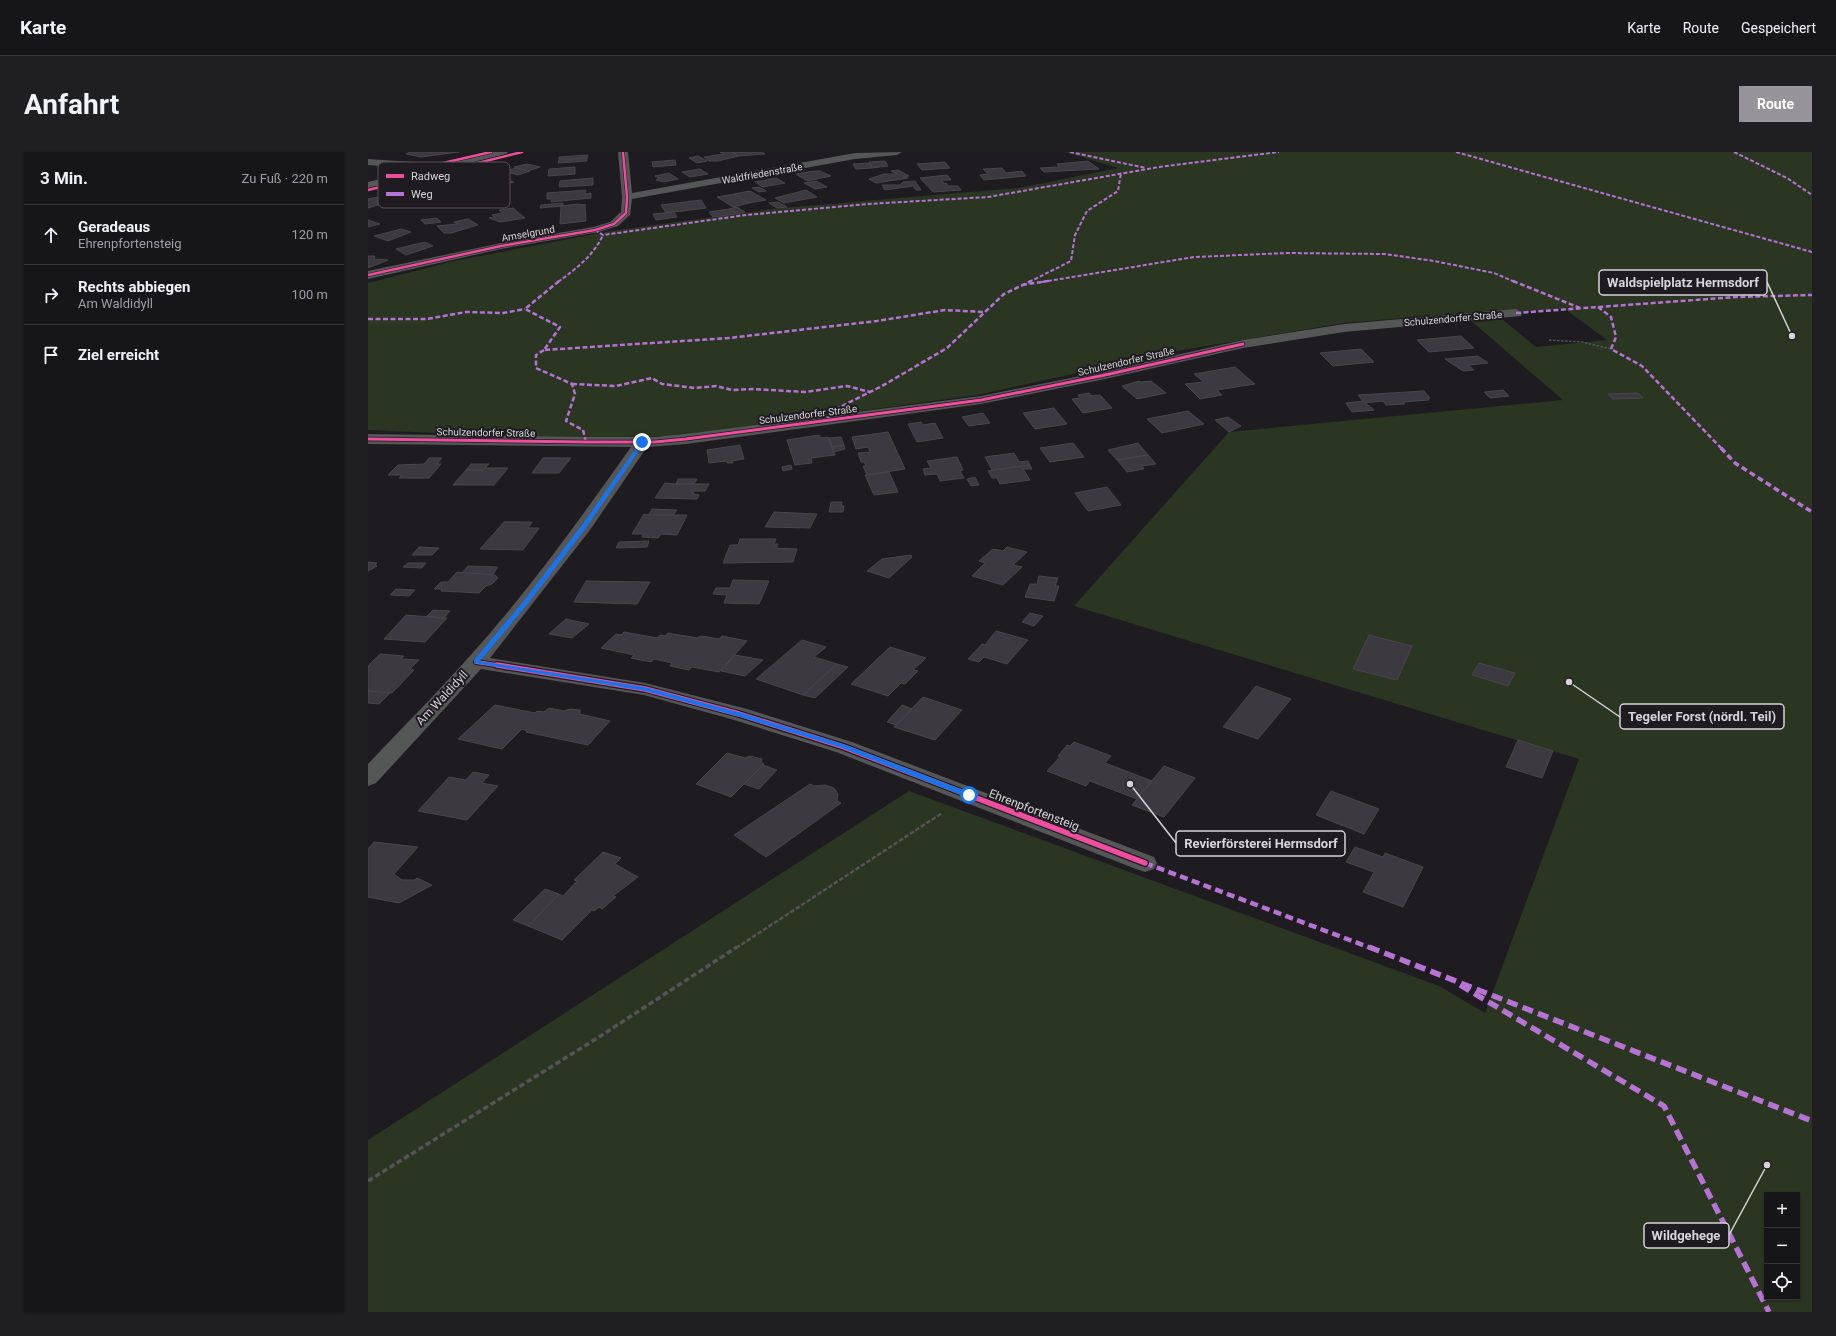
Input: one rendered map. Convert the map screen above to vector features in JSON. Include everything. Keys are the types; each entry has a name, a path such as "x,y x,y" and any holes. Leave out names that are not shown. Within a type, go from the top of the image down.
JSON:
{"main road":[{"path":"463,162 504,152"},
{"path":"368,185 378,183"}],"street":[{"name":"Amselgrund","path":"368,275 455,256 606,227 620,220 626,213 627,197 623,152"},
{"name":"Waldfriedenstraße","path":"627,197 855,156 897,152"},
{"path":"368,162 378,163"},
{"name":"Schulzendorfer Straße","path":"368,439 642,442 702,437 981,400 1105,375 1243,344 1344,328 1516,313"},
{"name":"Am Waldidyll","path":"368,778 476,662 524,604 584,526 642,442"},
{"name":"Ehrenpfortensteig","path":"476,662 645,689 739,714 844,747 1145,863"}],"path":[{"path":"1548,340 1582,342 1611,349"},
{"path":"368,1181 606,1033 969,795"}],"green space":[{"path":"1065,152 1812,152 1812,1312 368,1312 368,1140 909,791 1439,986 1485,1013 1579,759 1074,606 1229,432 1563,400 1462,313 1343,323 1172,352 977,395 676,436 576,439 368,430 368,283 454,261 610,231 781,208 1019,188 1118,168","holes":["1565,309 1607,340 1536,347 1497,315"]}],"building":[{"path":"410,152 459,152 421,157 406,154"},
{"path":"720,152 732,152 738,156 718,161 709,161 704,157 724,154"},
{"path":"732,152 762,152 765,154 738,156"},
{"path":"588,155 587,158 559,160 559,157"},
{"path":"698,156 707,161 697,163 689,158"},
{"path":"587,158 587,161 558,163 559,160"},
{"path":"675,160 676,165 653,167 652,162"},
{"path":"885,161 888,166 872,168 869,162"},
{"path":"1088,161 1099,169 1044,172 1040,168 1059,167 1057,164"},
{"path":"945,162 950,168 922,170 917,164"},
{"path":"870,163 872,168 856,169 853,164"},
{"path":"527,164 540,167 528,171 514,167"},
{"path":"575,167 575,174 548,176 549,169"},
{"path":"517,168 530,171 518,175 510,173 510,170"},
{"path":"1002,168 1006,173 1022,171 1026,176 984,180 980,175 988,174 983,169"},
{"path":"700,169 708,174 690,177 682,172"},
{"path":"898,170 909,176 903,177 908,178 876,183 869,179 884,174 897,174 891,171"},
{"path":"820,171 831,176 807,181 796,174"},
{"path":"669,173 678,179 664,182 656,180 659,178 655,176"},
{"path":"947,175 951,180 942,180 944,184 946,183 948,186 958,186 961,190 933,192 920,178"},
{"path":"593,178 593,185 559,187 560,181"},
{"path":"776,178 785,183 763,187 755,182"},
{"path":"816,181 827,187 815,189 804,183"},
{"path":"915,181 921,190 916,190 913,186 885,190 882,185 900,185 903,182"},
{"path":"759,187 766,191 759,192 752,188"},
{"path":"586,190 585,194 591,193 591,198 551,202 552,199 547,199 547,193"},
{"path":"806,190 817,197 784,203 775,198"},
{"path":"750,191 766,200 749,203 734,194"},
{"path":"734,194 749,203 733,207 717,197"},
{"path":"378,197 378,205 368,208 368,199"},
{"path":"701,200 706,208 666,213 661,205"},
{"path":"778,202 787,207 777,208 769,203"},
{"path":"563,203 563,206 540,208 541,205"},
{"path":"577,204 586,205 586,221 560,224 561,206"},
{"path":"737,207 745,212 736,214 729,209"},
{"path":"513,208 525,218 500,222 489,218 495,217 492,215 502,213 499,210"},
{"path":"729,209 736,214 713,217 709,212"},
{"path":"674,212 677,217 656,220 653,214"},
{"path":"437,218 441,222 425,224 421,220"},
{"path":"468,219 478,225 451,233 444,233 437,226 457,224 454,222"},
{"path":"368,220 380,224 368,227"},
{"path":"401,229 411,232 388,241 374,236"},
{"path":"425,242 433,246 406,255 396,249"},
{"path":"368,256 375,256 374,259 388,260 368,268"},
{"path":"1461,336 1474,348 1429,352 1417,340"},
{"path":"1361,349 1374,362 1333,366 1320,353"},
{"path":"1478,356 1488,363 1468,365 1474,370 1463,371 1445,359"},
{"path":"1235,367 1255,384 1217,390 1222,395 1200,399 1185,384 1204,382 1194,374"},
{"path":"1139,381 1151,381 1166,393 1137,399 1122,386"},
{"path":"1503,390 1509,396 1490,398 1484,392"},
{"path":"1424,391 1430,398 1428,398 1429,400 1403,402 1405,404 1386,405 1383,401 1364,403 1358,395"},
{"path":"1089,393 1092,396 1100,395 1112,408 1083,413 1072,399 1080,398 1078,395"},
{"path":"1638,393 1643,398 1613,399 1608,394"},
{"path":"1363,401 1374,410 1352,412 1346,403"},
{"path":"1054,408 1067,424 1035,429 1023,413"},
{"path":"1188,411 1204,424 1162,433 1147,419"},
{"path":"983,413 990,423 969,426 962,417"},
{"path":"1228,417 1241,426 1229,432 1215,420"},
{"path":"921,422 923,425 935,423 943,438 917,442 908,424"},
{"path":"888,432 905,469 867,475 863,466 866,466 864,462 861,462 858,453 870,452 868,447 856,449 852,437"},
{"path":"819,435 821,438 828,437 835,455 811,458 812,463 795,465 787,440"},
{"path":"841,437 844,445 832,447 829,438"},
{"path":"1073,443 1084,457 1050,462 1040,448"},
{"path":"1138,443 1148,455 1117,460 1108,450"},
{"path":"740,445 744,459 732,461 733,463 727,463 727,461 709,463 707,450"},
{"path":"844,445 845,449 833,452 832,447"},
{"path":"1014,453 1019,462 1028,461 1030,465 992,470 985,457"},
{"path":"1148,455 1156,464 1142,466 1144,469 1127,472 1117,460"},
{"path":"957,457 963,470 960,471 964,478 940,481 937,474 925,475 923,469 931,468 927,461"},
{"path":"429,458 442,458 437,464 441,464 429,478 399,478 402,475 388,475 398,465 424,464"},
{"path":"543,458 571,458 559,473 532,473"},
{"path":"471,464 489,464 483,470 466,470"},
{"path":"791,465 792,469 783,471 782,467"},
{"path":"1030,465 1032,469 1023,469 1030,480 1000,484 997,478 992,478 988,471"},
{"path":"485,468 508,468 494,485 453,485 466,470 483,470"},
{"path":"889,472 898,492 874,495 865,475"},
{"path":"975,477 979,485 971,486 967,479"},
{"path":"678,479 697,479 694,484 676,484"},
{"path":"665,483 709,484 705,491 694,491 693,494 699,495 697,499 655,498"},
{"path":"1107,487 1121,505 1088,511 1075,493"},
{"path":"831,502 842,502 841,506 844,506 843,512 829,512"},
{"path":"652,509 677,510 673,515 649,515"},
{"path":"774,512 817,514 810,528 765,527"},
{"path":"644,514 687,515 677,535 661,534 658,538 642,537 643,534 632,534"},
{"path":"504,522 532,522 528,528 539,528 523,550 480,549"},
{"path":"740,539 776,539 774,544 778,544 776,548 797,549 793,562 723,563 730,545 738,545"},
{"path":"649,541 647,547 616,548 619,542"},
{"path":"419,547 439,548 432,555 412,555"},
{"path":"1007,547 1027,552 1013,565 1022,567 1003,585 972,576 985,563 979,561 993,549 1003,551"},
{"path":"911,555 912,557 889,578 867,571 882,559"},
{"path":"368,562 377,563 375,564 377,566 368,571"},
{"path":"408,563 426,563 422,568 403,567"},
{"path":"468,566 498,567 492,575 462,573"},
{"path":"457,572 495,575 498,578 479,593 441,591 442,589 434,589 441,582 448,582"},
{"path":"1039,576 1058,578 1055,586 1059,586 1054,601 1025,597 1030,584 1037,584"},
{"path":"733,580 769,581 759,604 724,603 727,595 713,594 716,588 730,588"},
{"path":"586,581 650,582 637,604 574,602"},
{"path":"396,589 415,590 409,596 390,595"},
{"path":"433,610 450,611 444,618 427,616"},
{"path":"1030,613 1043,616 1034,626 1022,622"},
{"path":"406,615 447,618 425,642 384,639"},
{"path":"566,619 589,624 572,638 549,634"},
{"path":"996,631 1028,640 1007,664 984,657 979,662 968,659 982,644 985,645"},
{"path":"624,632 657,638 660,635 665,636 668,633 697,638 701,636 719,639 722,636 747,641 719,672 692,667 689,670 670,666 672,663 654,659 651,662 631,658 634,655 601,648 616,634 621,635"},
{"path":"1369,635 1412,646 1397,680 1353,669"},
{"path":"802,640 826,647 814,657 837,664 803,695 756,679"},
{"path":"890,647 926,658 913,670 918,671 905,684 901,683 888,696 851,684"},
{"path":"380,654 404,656 401,659 419,660 410,669 414,670 392,693 368,691 368,666"},
{"path":"735,655 763,660 745,676 721,671"},
{"path":"1479,663 1515,673 1508,686 1472,675"},
{"path":"837,664 848,667 815,698 803,695"},
{"path":"1256,686 1291,699 1258,739 1223,727"},
{"path":"368,691 390,693 379,704 368,703"},
{"path":"923,697 962,710 935,740 894,727"},
{"path":"495,705 535,713 537,711 544,712 549,708 564,711 570,709 580,710 580,714 610,721 588,745 526,732 528,731 522,729 502,749 458,739"},
{"path":"902,705 912,709 896,725 887,722"},
{"path":"1518,740 1553,751 1542,778 1506,767"},
{"path":"1074,742 1111,756 1105,763 1152,781 1137,799 1090,781 1086,786 1047,771 1060,757 1058,756 1067,745 1070,746"},
{"path":"727,753 745,758 750,756 762,759 761,762 764,764 731,797 696,784"},
{"path":"763,765 777,770 759,789 744,784"},
{"path":"1164,766 1195,778 1164,817 1132,805"},
{"path":"473,772 489,775 482,783 498,786 467,820 418,811 449,777 466,780"},
{"path":"810,784 814,786 825,785 834,788 838,794 837,801 841,803 766,857 734,835"},
{"path":"1331,791 1379,809 1364,834 1316,815"},
{"path":"374,842 418,847 394,874 402,880 415,880 417,878 432,885 399,903 368,897 368,849"},
{"path":"1355,847 1383,857 1385,853 1423,867 1403,907 1363,892 1374,872 1346,862"},
{"path":"603,852 621,858 615,864 638,877 613,896 616,897 602,909 599,907 594,911 592,910 562,940 528,926 559,894 563,896 577,881 574,880"},
{"path":"545,889 559,894 528,926 513,920"}],"marked path":[{"path":"1070,152 1146,168"},
{"path":"595,230 603,235 746,215 868,204 988,197 1159,167 1279,152"},
{"path":"1456,152 1812,252"},
{"path":"1734,152 1787,178 1812,195"},
{"path":"826,421 834,410 882,386 947,348 1004,294 1071,261 1075,235 1087,211 1118,191 1121,173"},
{"path":"603,235 597,247 589,257 568,275 545,291 525,309 560,327 544,350 729,338 877,321 945,310 985,312"},
{"path":"1022,285 1194,257 1287,253 1385,254 1434,261 1494,273 1580,308"},
{"path":"1516,313 1736,297 1812,295"},
{"path":"1598,307 1611,317 1616,337 1611,349 1642,366 1735,463 1812,512"},
{"path":"368,319 427,319 466,312 503,313 525,309"},
{"path":"544,350 536,355 536,368 572,384 575,394 566,421 583,430 586,442"},
{"path":"572,384 616,386 652,378 662,384 695,388 716,386 732,390 753,389 805,392 847,386 870,392"},
{"path":"1145,863 1439,973 1812,1121"},
{"path":"1460,985 1664,1106 1769,1312"}],"cycle path":[{"path":"447,162 491,152"},
{"path":"481,162 522,152"},
{"path":"368,275 501,246 595,230 614,224 626,213 627,197 623,152"},
{"path":"368,190 378,188"},
{"path":"368,439 586,442 655,442 686,439 981,400 1105,375 1243,344"},
{"path":"476,662 645,689 739,714 844,747 1145,863"}],"place":[{"name":"Waldspielplatz Hermsdorf","path":"1792,336"},
{"name":"Tegeler Forst (nördl. Teil)","path":"1569,682"},
{"name":"Revierförsterei Hermsdorf","path":"1130,784"},
{"name":"Wildgehege","path":"1767,1165"}],"route":[{"path":"642,442 584,526 524,604 476,662 553,673 645,689 739,714 844,747 969,795"}]}
